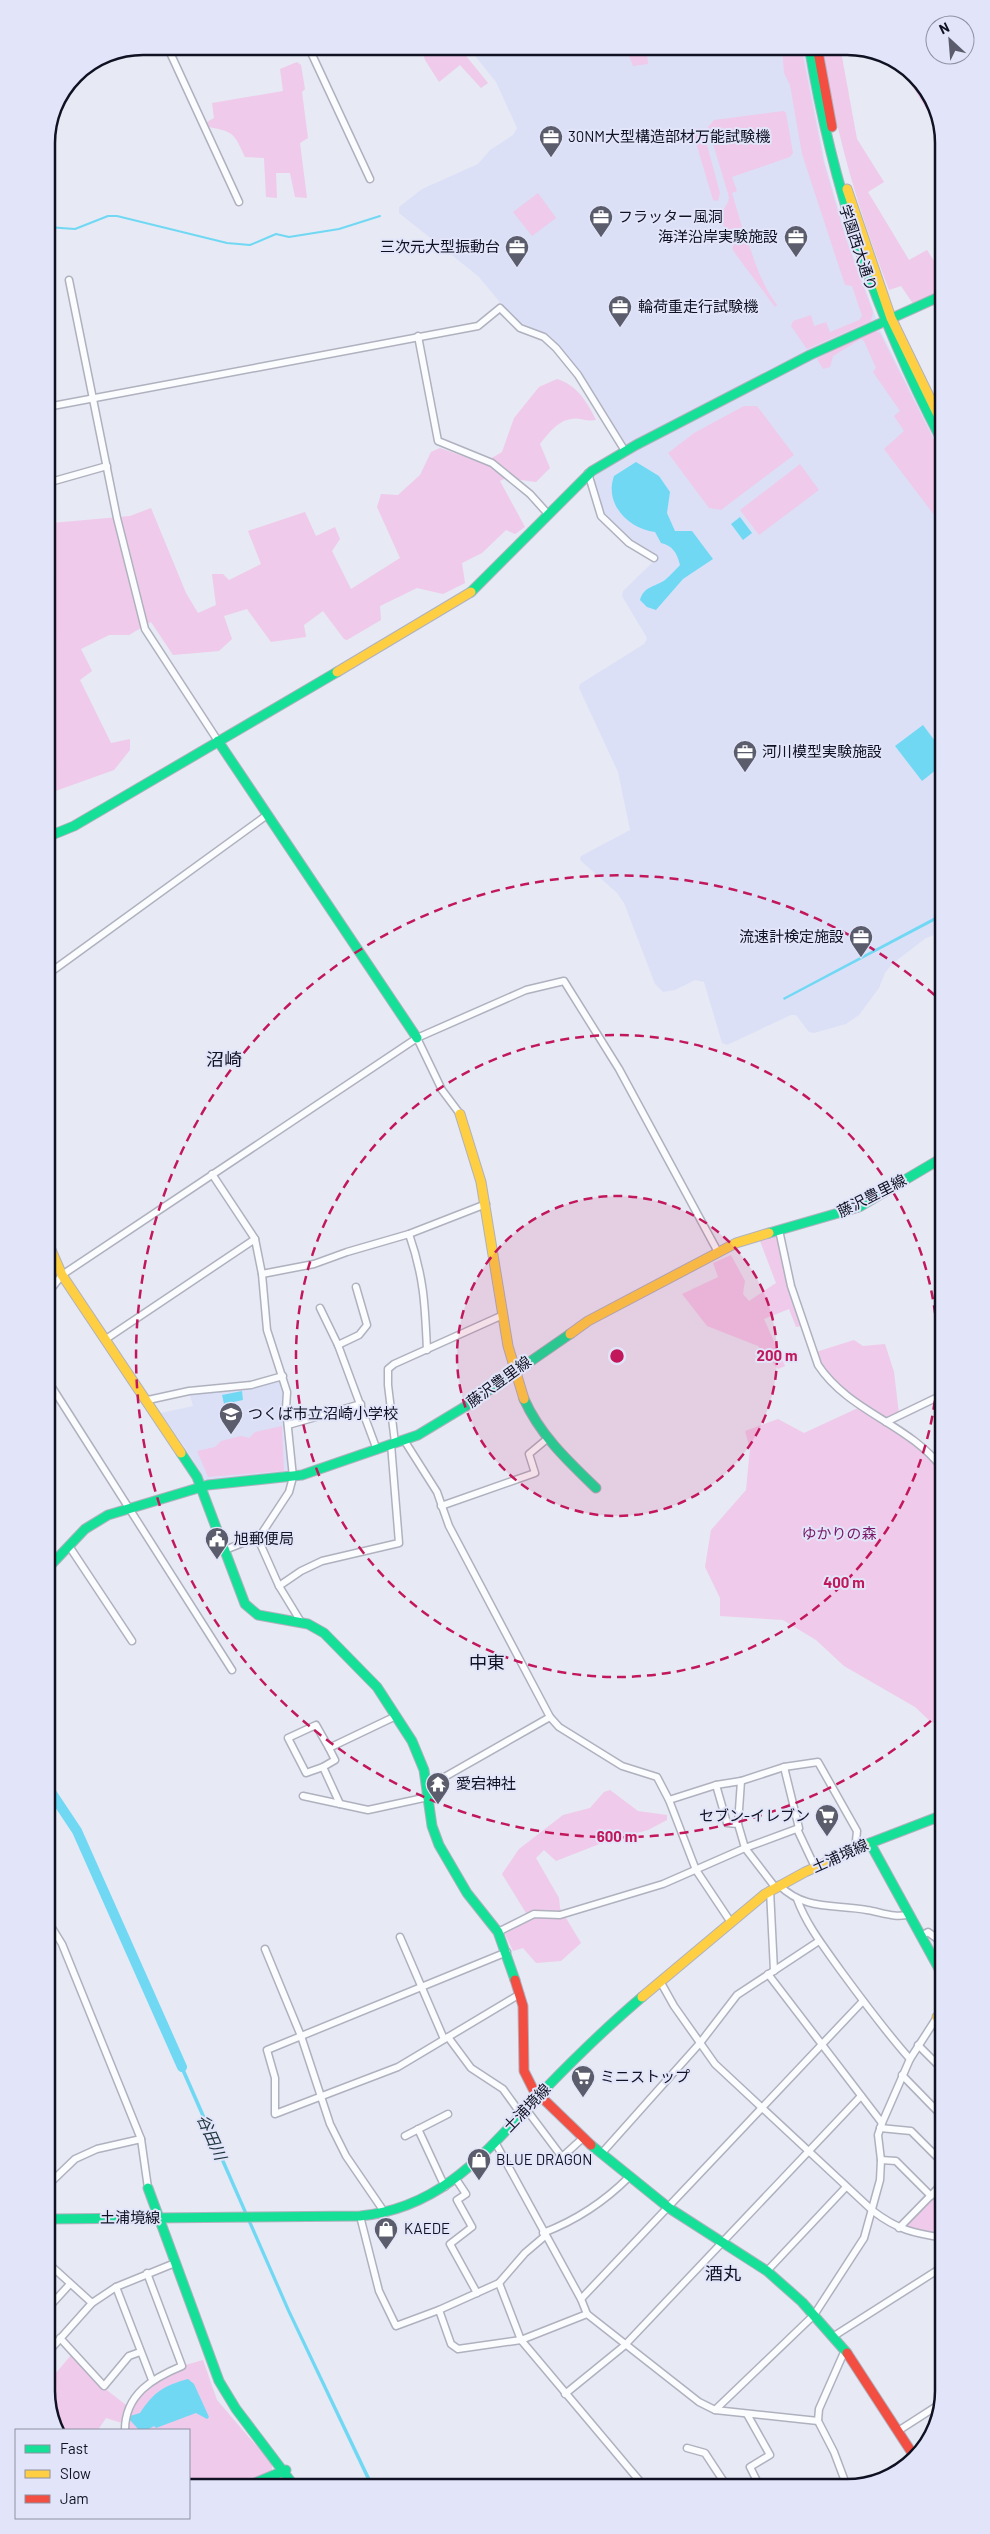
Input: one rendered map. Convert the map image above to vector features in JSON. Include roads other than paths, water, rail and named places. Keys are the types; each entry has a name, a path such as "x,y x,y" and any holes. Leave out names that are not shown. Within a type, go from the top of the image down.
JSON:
{"main road":[{"name":"学園西大通り","path":"810,55 819,106 855,244 935,426"},
{"name":"学園西大通り","path":"818,55 825,95 843,173 887,320 935,410"},
{"path":"55,834 74,826 462,599 482,583 588,474 626,451 810,355 935,299"},
{"path":"218,741 418,1038"},
{"path":"460,1114 478,1169 486,1204 513,1372 528,1408 548,1439 596,1488"},
{"name":"藤沢豊里線","path":"55,1561 91,1524 129,1509 200,1487 293,1477 316,1471 397,1442 442,1421 596,1317 718,1252 744,1240 823,1219 859,1207 935,1162"},
{"path":"55,1263 148,1400 197,1477 241,1596 250,1611 271,1619 301,1622 324,1633 379,1688 418,1753 427,1787 432,1826 445,1858 467,1893 498,1932 507,1952 520,1994 524,2071 530,2086 601,2154 629,2177 669,2208 767,2271 814,2315 834,2336 844,2350 911,2451"},
{"name":"土浦境線","path":"55,2219 360,2216 385,2213 421,2201 456,2179 495,2142 594,2038 730,1921 774,1888 815,1866 898,1830 935,1818"},
{"path":"870,1843 935,1961"},
{"path":"148,2188 226,2395 240,2418 286,2470 291,2479"},
{"path":"264,2479 286,2470"}],"street":[{"path":"171,55 239,202"},
{"path":"312,55 370,179"},
{"path":"69,280 107,466 146,629 218,741"},
{"path":"55,405 478,326 500,308 520,328 544,337 556,348 578,375 626,451"},
{"path":"418,336 438,441 492,464 523,488 548,514"},
{"path":"55,481 107,466"},
{"path":"588,474 601,516 629,542 654,558"},
{"path":"55,969 268,815"},
{"path":"55,1284 62,1275 418,1038 526,990 564,981 619,1069 718,1252"},
{"path":"418,1038 442,1090 460,1114"},
{"path":"212,1174 255,1239 262,1274 268,1330 287,1392 293,1477 290,1492 260,1536 225,1550"},
{"path":"262,1274 314,1264 347,1252 409,1234 486,1204"},
{"path":"778,1230 791,1286 818,1364 842,1392 870,1414 926,1448 935,1459"},
{"path":"409,1234 419,1264 424,1289 427,1350"},
{"path":"106,1339 255,1239"},
{"path":"338,1345 359,1335 367,1325 356,1287"},
{"path":"320,1308 338,1345 377,1450"},
{"path":"279,1586 301,1570 322,1561 399,1543 397,1442 388,1385 388,1370 394,1364 503,1315"},
{"path":"148,1400 189,1390 251,1384 283,1376"},
{"path":"55,1392 232,1670"},
{"path":"886,1422 935,1398"},
{"path":"288,1425 361,1404"},
{"path":"441,1506 535,1473 529,1454 548,1439"},
{"path":"397,1442 437,1492 449,1526 550,1717 560,1727 622,1766 657,1777 669,1800 696,1870 730,1921"},
{"path":"260,1536 262,1547 279,1586 302,1620 301,1622"},
{"path":"69,1546 132,1641"},
{"path":"329,1748 396,1716"},
{"path":"427,1787 550,1717"},
{"path":"316,1725 335,1760 323,1767 306,1773 288,1738 316,1725"},
{"path":"669,1800 784,1767 818,1762 857,1831 856,1841 860,1847"},
{"path":"323,1767 340,1804"},
{"path":"784,1767 797,1829 815,1866"},
{"path":"741,1780 738,1824 745,1848 774,1888 797,1899 832,1908 864,1909 900,1916 909,1914"},
{"path":"716,1785 727,1823 738,1824"},
{"path":"302,1796 368,1810 428,1797"},
{"path":"498,1932 534,1914 560,1915 634,1894 696,1870 745,1848 797,1829"},
{"path":"774,1888 771,1972 820,2045 861,2096 881,2125 910,2130 935,2155"},
{"path":"797,1899 804,1918 819,1941 863,2001 910,2059"},
{"path":"921,1936 928,1932 935,1937"},
{"path":"55,1933 62,1944 141,2139 148,2188"},
{"path":"400,1937 446,2038 471,2068 503,2089 562,2157 584,2137"},
{"path":"601,2154 700,2043 737,1995 819,1941"},
{"path":"265,1949 301,2036 330,2124 346,2156 385,2213"},
{"path":"507,1952 266,2050 275,2078 275,2114 322,2098 398,2067 520,1994"},
{"path":"660,1981 715,2064 761,2109 873,2211 900,2228 920,2235 935,2237"},
{"path":"581,2299 863,2001"},
{"path":"715,2410 814,2315 864,2238 873,2211 881,2160 878,2135 881,2125 910,2059 918,2045 935,2026"},
{"path":"918,2045 935,2062"},
{"path":"902,2075 935,2109"},
{"path":"565,2394 624,2346 861,2096"},
{"path":"405,2136 448,2114"},
{"path":"418,2129 444,2187"},
{"path":"55,2178 75,2159 96,2149 141,2139"},
{"path":"495,2142 544,2235 581,2299 587,2314 624,2346 699,2402 715,2410 818,2421"},
{"path":"881,2160 896,2161 931,2196"},
{"path":"360,2216 379,2291 396,2326 440,2310 499,2283 525,2253 544,2235 570,2223 609,2197 629,2177"},
{"path":"456,2179 466,2194 458,2200 472,2227 450,2244 477,2293"},
{"path":"767,2271 846,2187"},
{"path":"900,2228 935,2192"},
{"path":"55,2344 92,2303 116,2287 146,2272 175,2263"},
{"path":"55,2269 92,2303"},
{"path":"125,2429 128,2412 135,2399 152,2380 182,2366 146,2272"},
{"path":"834,2336 935,2272"},
{"path":"499,2283 521,2340 638,2479"},
{"path":"55,2301 70,2284"},
{"path":"116,2287 152,2380"},
{"path":"440,2310 451,2344 458,2349 521,2340 587,2314"},
{"path":"60,2338 104,2386 129,2356 140,2352"},
{"path":"844,2350 819,2409 818,2421 834,2452 844,2479"},
{"path":"898,2431 933,2409"},
{"path":"747,2414 770,2455 750,2467 756,2479"},
{"path":"687,2448 705,2453 722,2479"}],"water":[{"path":"636,462 659,476 670,492 667,513 675,531 692,531 713,559 683,579 656,610 647,607 640,600 642,595 647,589 665,580 680,565 674,551 669,546 661,543 655,532 636,526 615,505 612,496 614,476"},
{"path":"740,517 752,533 743,540 731,524"},
{"path":"923,725 935,741 935,771 922,781 895,746"},
{"path":"935,917 935,921 784,1000 783,998"},
{"path":"242,1391 243,1400 224,1404 222,1395"},
{"path":"178,2054 290,2310 371,2479 367,2479 287,2311 175,2055"},
{"path":"188,2379 194,2384 209,2417 207,2419 196,2413 156,2428 154,2426 149,2429 138,2429 129,2419 130,2416 140,2413 155,2395 172,2384"}],"waterway":[{"path":"55,228 75,229 108,216 117,216 227,243 250,245 276,234 289,237 339,229 380,216"},
{"name":"谷田川","path":"55,1798 77,1831 182,2067"}],"place":[{"name":"30NM大型構造部材万能試験機","path":"551,158"},
{"name":"フラッター風洞","path":"601,238"},
{"name":"海洋沿岸実験施設","path":"796,258"},
{"name":"三次元大型振動台","path":"517,268"},
{"name":"輪荷重走行試験機","path":"620,328"},
{"name":"河川模型実験施設","path":"745,773"},
{"name":"流速計検定施設","path":"861,958"},
{"name":"つくば市立沼崎小学校","path":"231,1435"},
{"name":"旭郵便局","path":"217,1560"},
{"name":"愛宕神社","path":"438,1805"},
{"name":"セブン-イレブン","path":"827,1837"},
{"name":"ミニストップ","path":"583,2098"},
{"name":"BLUE DRAGON","path":"479,2181"},
{"name":"KAEDE","path":"386,2250"}],"district":[{"name":"沼崎","path":"224,1060"},
{"name":"中東","path":"487,1663"},
{"name":"酒丸","path":"723,2274"}],"park label":[{"name":"ゆかりの森","path":"839,1534"}]}
